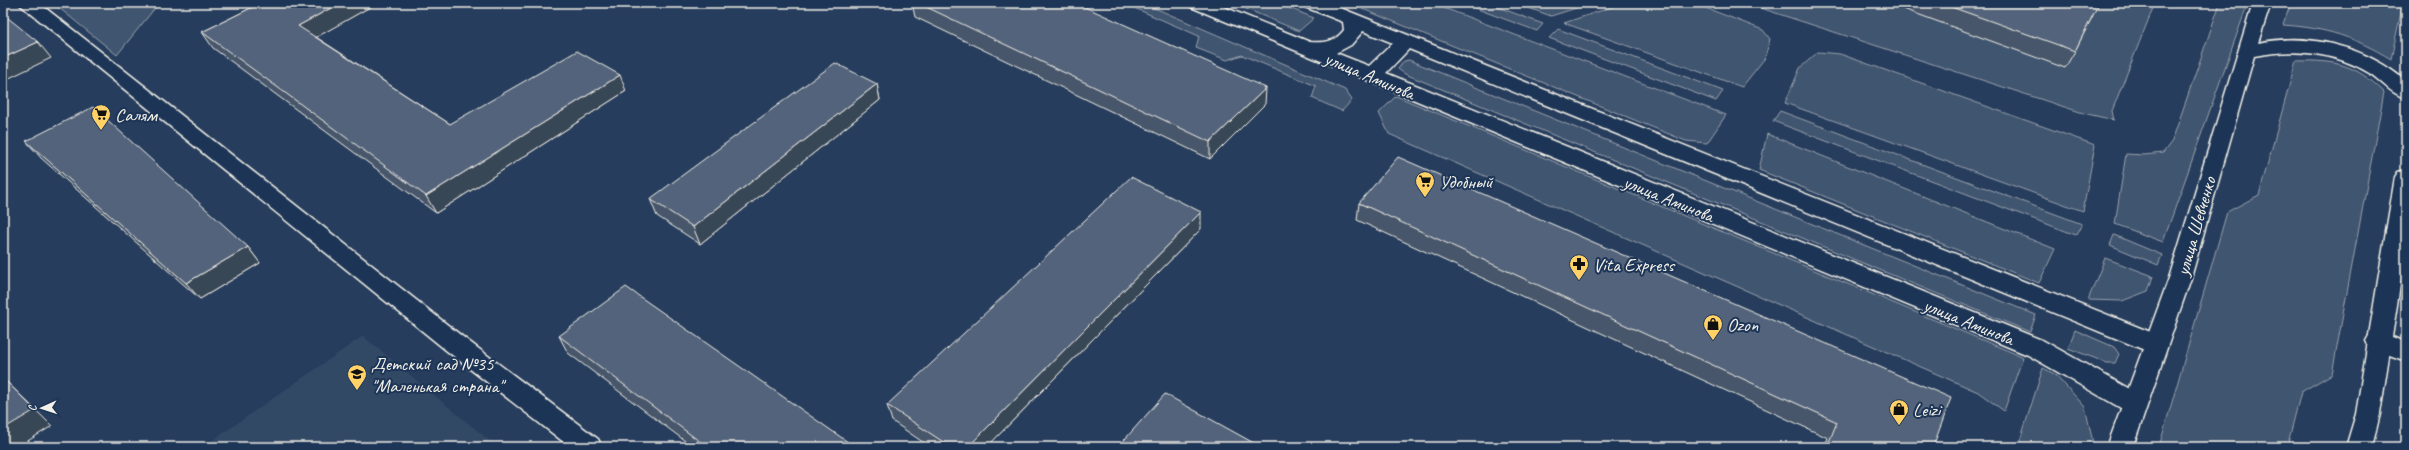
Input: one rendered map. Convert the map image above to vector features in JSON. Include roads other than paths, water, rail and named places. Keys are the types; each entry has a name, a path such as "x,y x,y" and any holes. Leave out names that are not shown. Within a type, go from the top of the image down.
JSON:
{"street":[{"path":"27,3 455,344 589,447"},
{"name":"улица Аминова","path":"1198,3 1371,76 2036,348 2135,404"},
{"path":"1312,3 2155,344"},
{"name":"улица Шевченко","path":"2120,447 2155,344 2180,278 2246,52 2262,3"},
{"path":"1306,48 1328,50 1346,42 1354,30 1351,18"},
{"path":"1371,76 1406,41"},
{"path":"2246,52 2266,46 2291,45 2314,46 2338,52 2366,62 2386,74 2406,92"},
{"path":"2359,447 2368,414 2378,341 2406,177"},
{"path":"2378,341 2406,352"}],"place":[{"name":"Салям","path":"101,131"},
{"name":"Удобный","path":"1425,198"},
{"name":"Vita Express","path":"1579,281"},
{"name":"Ozon","path":"1713,341"},
{"name":"Детский сад №35 \"Маленькая страна\"","path":"357,391"},
{"name":"Leizi","path":"1899,426"}]}
